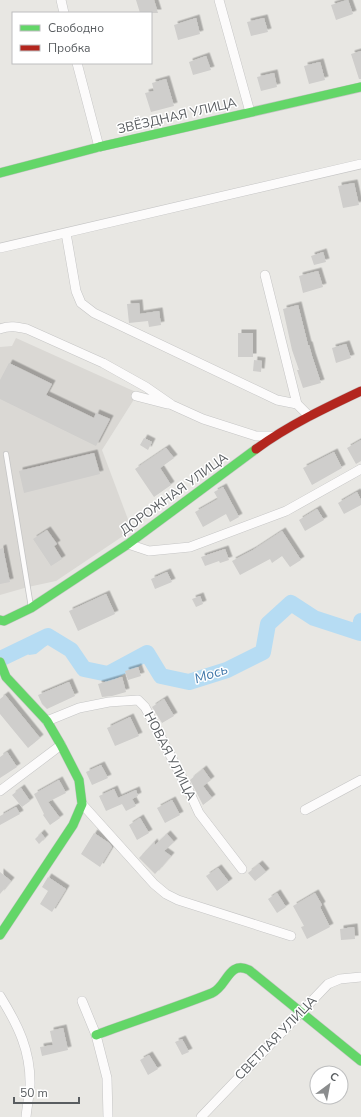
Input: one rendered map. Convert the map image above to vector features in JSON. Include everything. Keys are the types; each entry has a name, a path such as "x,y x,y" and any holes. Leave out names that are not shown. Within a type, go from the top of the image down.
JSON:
{"street":[{"path":"61,0 64,12"},
{"path":"219,0 250,112"},
{"path":"77,64 99,147"},
{"name":"ЗВЁЗДНАЯ УЛИЦА","path":"0,173 99,147 361,87"},
{"path":"0,248 361,164"},
{"path":"66,233 76,291 81,303 87,308 94,313 277,400 297,404"},
{"path":"265,275 297,404 309,416"},
{"path":"0,329 3,327 15,326 27,329 89,356 146,387 172,405"},
{"name":"ДОРОЖНАЯ УЛИЦА","path":"1,622 31,608 128,544 274,436 309,416 361,391"},
{"path":"136,396 172,405 203,419 256,436 274,436"},
{"path":"128,544 149,551 190,547 286,511 361,470"},
{"path":"1,665 6,677 47,721 61,745 78,780 82,804 154,884 166,894 178,900 291,936"},
{"name":"НОВАЯ УЛИЦА","path":"47,721 79,708 109,702 138,700 145,707 199,813 242,869"},
{"path":"0,791 61,745"},
{"path":"305,810 361,780"},
{"path":"0,935 73,825 82,804"},
{"path":"96,1035 214,992 233,970 238,967 243,967 249,970 302,1012 361,1061"},
{"name":"СВЕТЛАЯ УЛИЦА","path":"200,1117 328,984 340,979 361,977"},
{"path":"0,996 20,1031 28,1057 30,1086 26,1117"},
{"path":"82,1001 96,1035 108,1078 108,1117"}],"lane":[{"path":"6,454 31,608"}],"shaded area":[{"path":"16,338 138,393 102,450 132,530 56,581 0,595 0,347 12,346"}],"water":[{"path":"45,634 44,638 49,640 50,643 36,654 29,655 26,652 28,649 27,642 37,635"}],"building":[{"path":"136,0 154,0 158,13 140,12"},
{"path":"348,0 353,14 336,20 331,5"},
{"path":"196,18 200,34 178,40 174,25"},
{"path":"264,18 268,32 251,36 247,22"},
{"path":"361,51 361,79 359,79 351,54"},
{"path":"206,56 211,70 193,75 189,62"},
{"path":"320,62 325,80 309,84 304,66"},
{"path":"274,73 277,87 261,91 257,77"},
{"path":"166,79 174,106 151,112 145,93 154,91 152,83"},
{"path":"354,183 359,205 343,208 338,186"},
{"path":"323,252 326,262 314,265 311,256"},
{"path":"318,271 323,287 303,293 299,276"},
{"path":"139,303 140,314 159,311 161,325 149,327 148,321 129,323 127,304"},
{"path":"298,305 308,345 321,383 303,388 297,370 299,370 292,350 283,309"},
{"path":"238,333 253,333 253,357 238,357"},
{"path":"346,344 351,358 336,363 332,348"},
{"path":"254,360 262,361 261,372 253,371"},
{"path":"9,363 52,384 46,395 94,418 96,413 110,419 96,446 0,399 0,380"},
{"path":"144,438 152,442 148,450 140,445"},
{"path":"361,440 361,461 356,464 347,448"},
{"path":"166,448 174,458 160,468 171,485 154,497 135,469"},
{"path":"334,452 342,468 312,485 303,468"},
{"path":"94,453 100,474 24,493 19,471"},
{"path":"223,487 239,517 230,522 226,514 203,527 195,512 218,499 214,492"},
{"path":"357,492 361,500 361,505 344,514 338,503"},
{"path":"317,509 324,520 305,531 299,520"},
{"path":"47,530 57,544 54,546 62,559 51,566 33,539"},
{"path":"282,531 301,560 290,567 282,556 272,563 270,559 240,575 232,561 253,550"},
{"path":"3,548 10,582 0,584 0,549"},
{"path":"225,549 229,560 220,563 219,561 205,566 201,557"},
{"path":"167,572 172,582 155,589 151,579"},
{"path":"106,594 115,614 78,631 69,611"},
{"path":"200,596 203,604 196,607 192,599"},
{"path":"138,667 141,676 128,680 125,671"},
{"path":"122,677 126,692 102,697 98,684"},
{"path":"69,682 75,696 47,709 42,704 38,695"},
{"path":"5,695 40,738 28,748 0,714 0,699"},
{"path":"164,699 174,716 162,723 152,707"},
{"path":"130,717 139,736 115,746 107,728"},
{"path":"7,752 17,767 0,778 0,757"},
{"path":"101,765 108,778 92,785 86,772"},
{"path":"203,769 211,780 203,786 212,798 203,805 190,780"},
{"path":"59,780 66,793 48,802 60,818 50,825 43,815 44,814 34,794"},
{"path":"21,788 30,801 22,807 12,795"},
{"path":"114,789 118,798 136,790 138,796 132,799 136,806 126,811 122,804 106,811 99,796"},
{"path":"172,800 180,815 165,823 157,808"},
{"path":"16,807 20,814 0,825 0,816"},
{"path":"140,818 149,833 137,840 129,825"},
{"path":"41,833 45,838 39,844 35,839"},
{"path":"94,833 109,843 112,847 100,867 81,854"},
{"path":"167,834 174,842 164,851 171,856 155,874 139,858 154,842 155,845"},
{"path":"259,864 266,872 255,881 248,873"},
{"path":"218,868 229,882 217,891 206,876"},
{"path":"0,872 11,881 0,894"},
{"path":"48,877 66,889 52,912 40,904 48,891 42,887"},
{"path":"277,893 286,907 277,913 268,899"},
{"path":"315,893 322,905 320,907 330,927 307,939 301,927 304,926 293,906"},
{"path":"354,927 355,939 341,940 340,929"},
{"path":"63,1028 68,1050 42,1056 40,1047 53,1045 50,1031"},
{"path":"182,1039 189,1052 182,1055 175,1042"},
{"path":"149,1055 158,1069 148,1075 140,1060"}],"waterway":[{"name":"Мось","path":"0,659 48,636 71,650 84,669 108,674 147,653 161,676 189,682 227,670 263,652 268,624 291,603 314,618 360,633 361,621"}],"traffic: fast":[{"path":"0,173 99,147 361,87"},
{"path":"0,620 4,621 31,608 128,544 256,449"},
{"path":"0,662 6,677 47,721 61,745 79,780 82,804 73,825 0,935"},
{"path":"96,1035 212,993 217,990 232,971 242,968 249,970 361,1061"}],"traffic: jam":[{"path":"256,449 321,410 361,391"}]}
